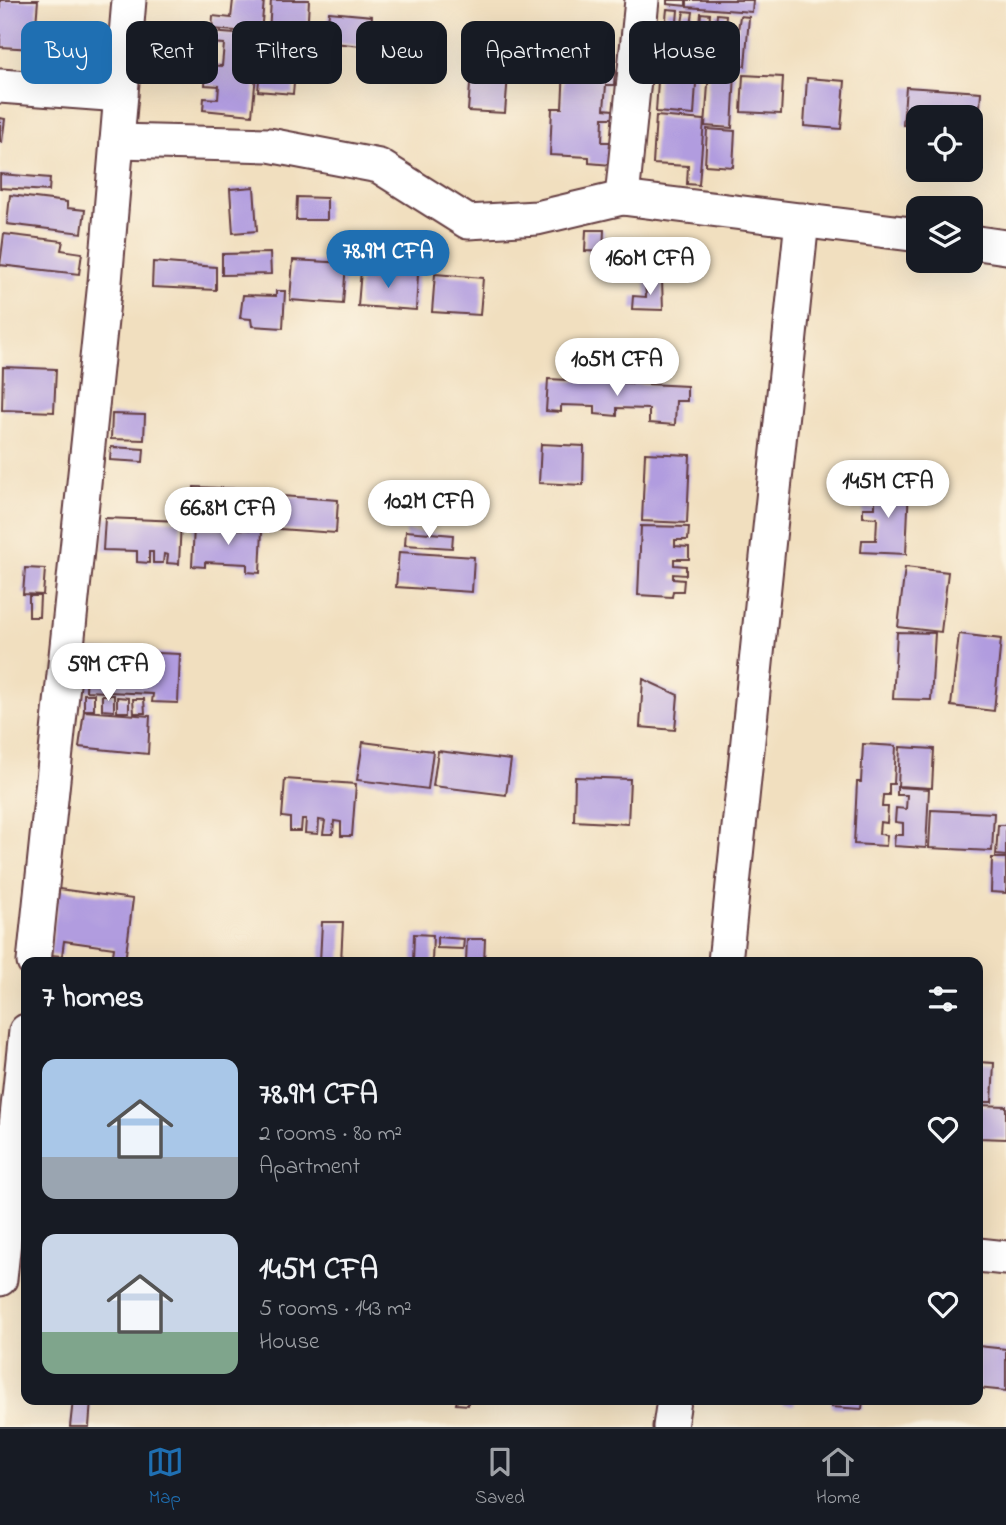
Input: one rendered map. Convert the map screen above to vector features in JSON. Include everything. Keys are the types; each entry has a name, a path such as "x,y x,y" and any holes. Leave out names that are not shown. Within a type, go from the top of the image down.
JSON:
{"street":[{"path":"35,957 101,323 129,0"},
{"path":"622,198 642,0"},
{"path":"0,86 121,95"},
{"path":"117,141 269,145 379,166 468,222 537,218 622,198 906,233"},
{"path":"726,957 802,220"},
{"path":"983,244 1006,247"},
{"path":"0,1279 21,1122"},
{"path":"983,1256 1006,1258"},
{"path":"670,1427 673,1405"}],"building":[{"path":"0,0 38,0 36,21 21,21 21,48 0,47"},
{"path":"233,0 264,0 262,21 232,21 232,31 218,29 218,21 213,21 213,16 231,18"},
{"path":"271,0 309,0 308,21 270,21"},
{"path":"667,0 686,0 686,6 667,4"},
{"path":"687,0 753,0 752,12 687,7"},
{"path":"667,9 678,10 677,21 666,21"},
{"path":"684,11 693,12 692,21 682,21"},
{"path":"329,12 372,16 372,21 356,21 356,45 342,44 342,21 328,21"},
{"path":"701,13 710,14 709,21 700,21"},
{"path":"717,14 726,15 726,21 716,21"},
{"path":"740,16 749,17 745,66 740,66"},
{"path":"218,33 232,34 232,84 255,84 252,115 203,110 204,98 218,99 219,86 205,84 218,84 218,66 222,66 224,44 218,44"},
{"path":"743,75 783,77 781,114 741,112"},
{"path":"807,78 845,81 841,129 804,126"},
{"path":"259,84 294,84 293,94 258,91"},
{"path":"470,84 507,84 505,113 468,111"},
{"path":"563,84 614,84 606,85 604,109 613,110 613,118 603,118 602,142 612,142 611,165 589,163 589,157 550,155 552,108 562,108"},
{"path":"658,84 696,84 694,115 656,112"},
{"path":"708,84 734,84 732,128 705,126"},
{"path":"906,87 981,92 980,105 906,105 906,125 903,125"},
{"path":"656,116 704,120 699,185 687,184 688,166 653,164"},
{"path":"0,118 5,119 2,142 0,142"},
{"path":"707,129 735,131 733,167 705,165"},
{"path":"0,174 50,178 49,191 0,188"},
{"path":"254,187 257,231 233,233 230,189"},
{"path":"10,195 67,202 67,208 85,210 82,233 7,224"},
{"path":"297,197 327,198 327,220 296,220"},
{"path":"586,230 604,230 603,252 585,251"},
{"path":"4,234 63,241 61,250 82,253 79,274 0,265"},
{"path":"270,253 271,274 222,275 222,254"},
{"path":"293,260 346,263 343,304 290,300"},
{"path":"153,262 216,267 216,290 152,287"},
{"path":"361,270 418,274 416,310 358,306"},
{"path":"435,274 483,278 480,315 432,312"},
{"path":"645,280 662,280 663,310 632,309 633,296 646,297"},
{"path":"276,291 285,291 283,328 252,326 251,319 240,318 243,295 276,296"},
{"path":"3,367 56,369 54,412 2,410"},
{"path":"548,379 687,386 687,401 676,401 675,425 649,423 649,409 617,408 617,416 595,414 595,406 561,405 561,412 546,411"},
{"path":"112,414 145,415 144,440 111,439"},
{"path":"541,444 584,446 583,485 539,483"},
{"path":"111,447 144,449 143,462 110,460"},
{"path":"645,453 690,455 687,523 642,521"},
{"path":"868,485 909,486 906,554 861,552 862,540 876,540 877,518 863,517 863,508 875,508 875,494 867,494"},
{"path":"194,487 263,490 262,522 193,519"},
{"path":"267,495 338,500 336,533 265,528"},
{"path":"105,518 181,521 179,564 167,563 168,555 164,554 163,563 153,563 153,552 149,552 149,563 137,562 137,551 103,550"},
{"path":"641,526 689,527 688,540 675,540 675,546 689,547 689,559 674,559 674,565 686,566 686,575 673,574 673,579 684,580 683,591 673,591 672,597 638,595"},
{"path":"194,527 262,530 260,573 247,572 247,564 205,562 205,567 192,566"},
{"path":"406,531 453,535 452,548 405,545"},
{"path":"399,552 474,557 472,592 396,587"},
{"path":"905,567 948,572 941,632 898,627"},
{"path":"25,568 45,569 43,595 23,594"},
{"path":"29,596 40,596 39,617 29,617"},
{"path":"897,632 935,633 931,700 893,699"},
{"path":"959,634 1001,639 994,711 951,706"},
{"path":"88,650 180,654 178,703 152,702 153,694 86,691"},
{"path":"643,679 678,695 675,730 640,727"},
{"path":"84,694 94,694 94,710 84,710"},
{"path":"102,695 114,695 114,711 102,710"},
{"path":"117,697 129,698 129,712 117,712"},
{"path":"133,699 144,699 145,713 134,713"},
{"path":"84,711 150,716 148,754 79,747"},
{"path":"363,742 433,751 428,789 357,780"},
{"path":"863,744 896,746 894,784 889,784 889,795 883,795 882,807 888,807 887,823 880,822 879,834 887,835 886,846 854,844 857,782 861,782"},
{"path":"900,747 934,749 932,788 898,786"},
{"path":"438,751 511,760 506,795 433,786"},
{"path":"575,777 630,779 628,824 574,821"},
{"path":"285,779 356,784 352,836 341,836 341,822 334,821 333,834 323,834 325,821 319,820 318,834 305,833 306,819 302,819 301,831 290,831 290,818 282,817"},
{"path":"897,787 929,789 926,848 894,846 895,835 903,835 903,823 895,822 896,808 906,809 907,795 897,795"},
{"path":"931,810 994,813 992,851 929,848"},
{"path":"998,825 1006,825 1006,856 996,855"},
{"path":"992,858 1006,858 1006,893 991,892"},
{"path":"59,889 133,899 126,957 113,957 114,948 64,941 62,956 50,955"},
{"path":"322,922 343,922 341,957 320,957"},
{"path":"414,934 433,935 432,957 413,957"},
{"path":"437,937 464,939 463,949 437,948"},
{"path":"467,939 485,939 484,957 466,957"},
{"path":"983,1062 994,1063 992,1102 983,1102"},
{"path":"983,1105 1006,1106 1006,1139 983,1138"},
{"path":"983,1347 1006,1349 1006,1391 983,1389"},
{"path":"72,1405 91,1405 89,1427 70,1427"},
{"path":"831,1405 862,1405 862,1409"}]}
